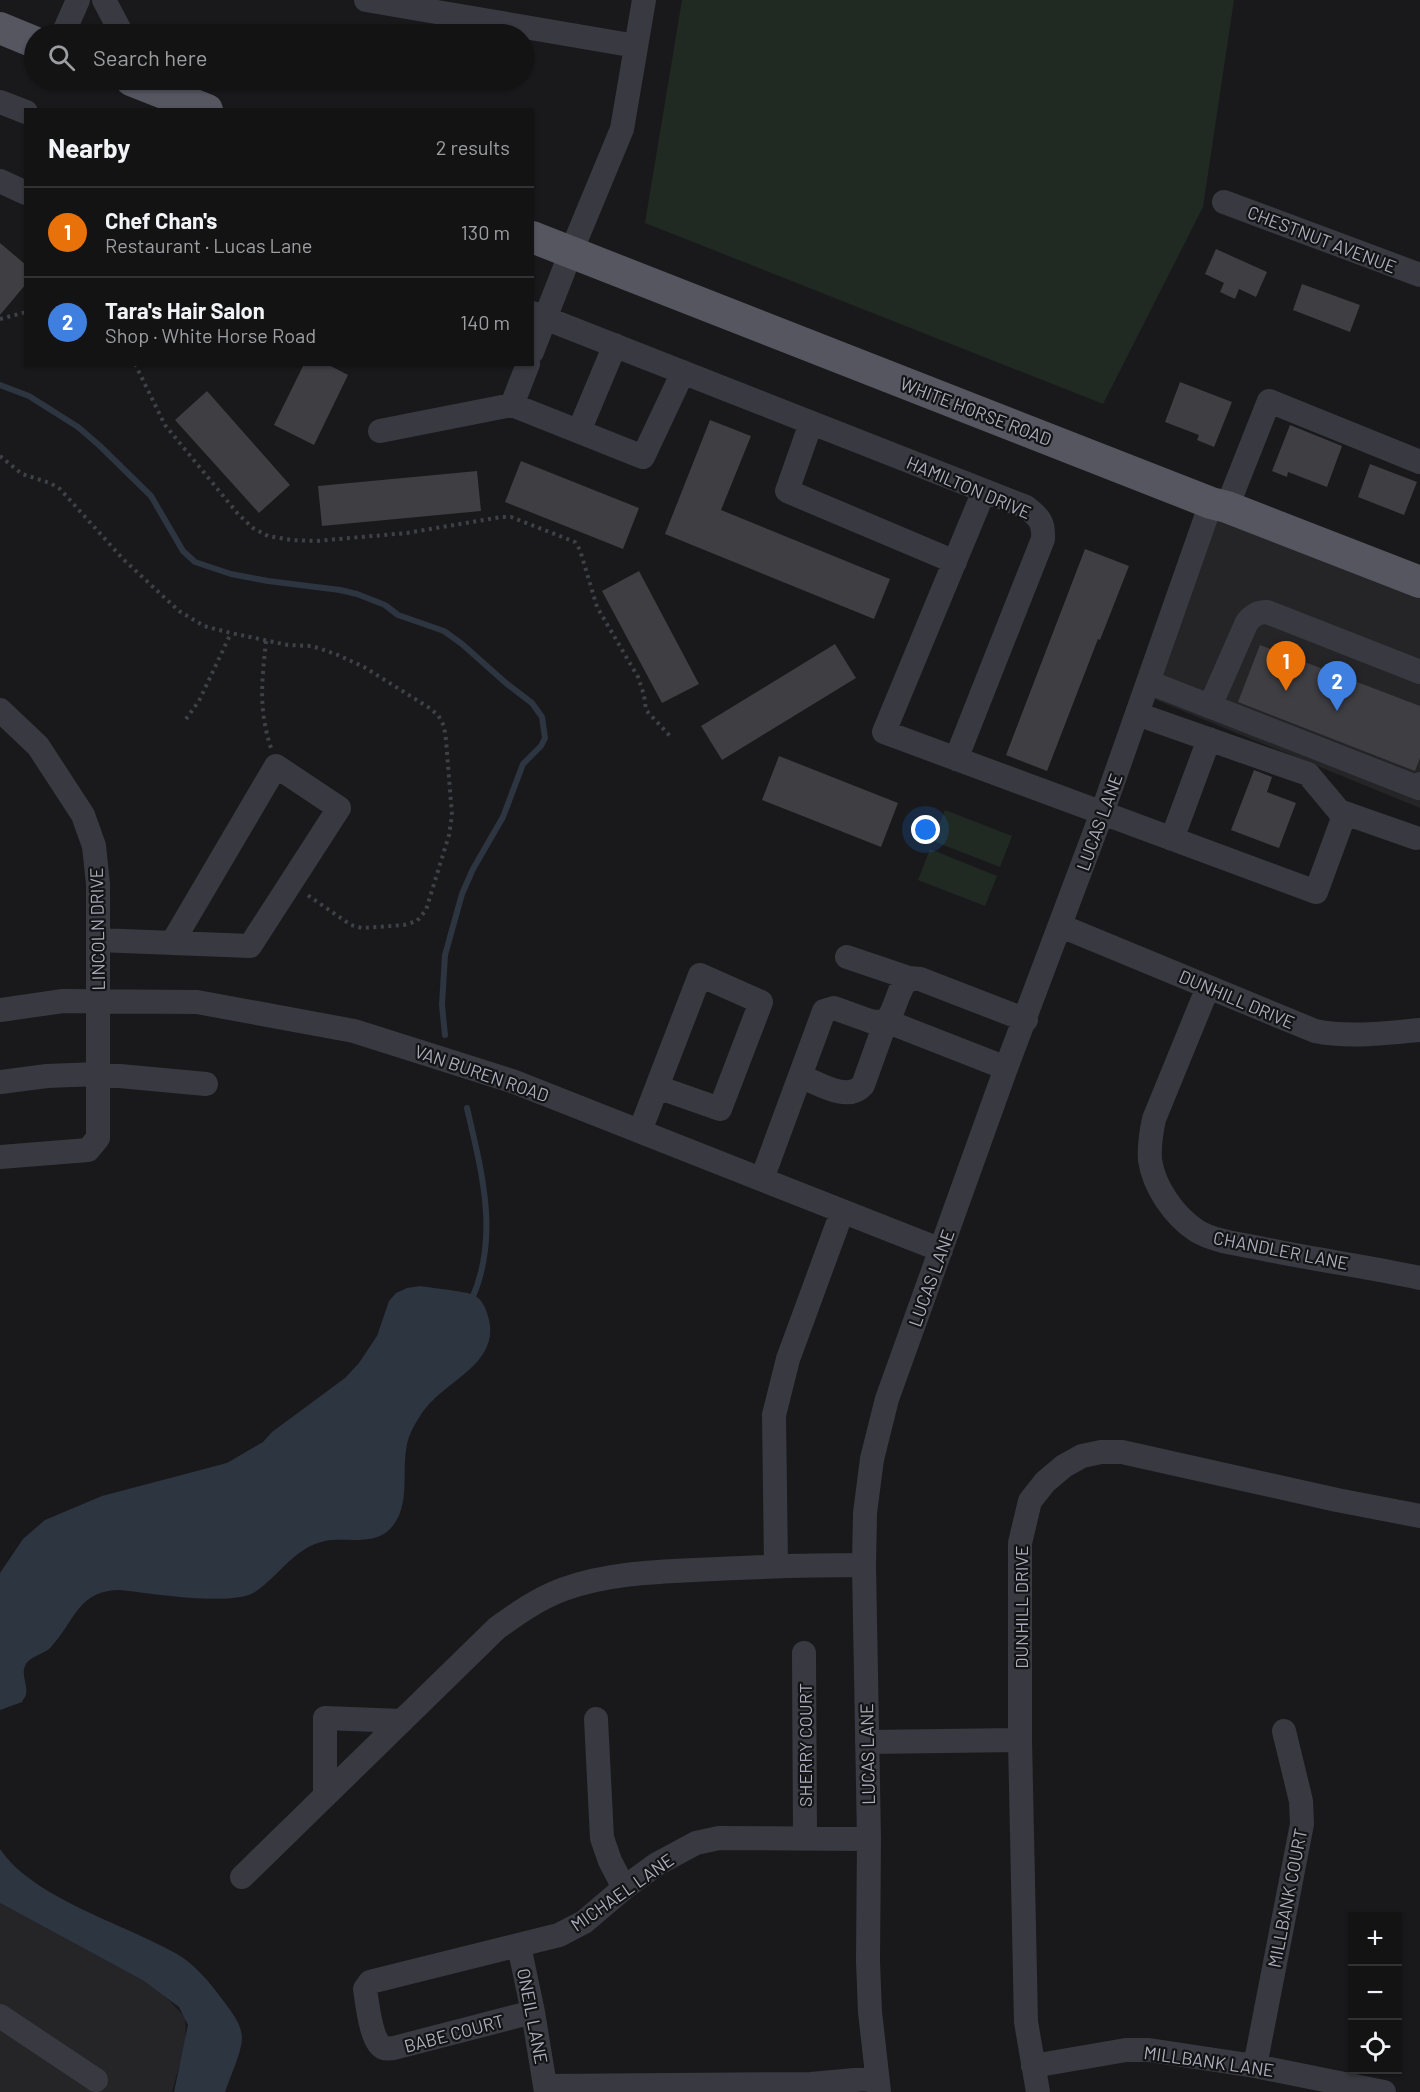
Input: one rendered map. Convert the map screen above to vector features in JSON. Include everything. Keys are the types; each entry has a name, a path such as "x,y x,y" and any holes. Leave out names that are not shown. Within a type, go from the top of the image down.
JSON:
{"main road":[{"path":"0,28 24,38"},
{"path":"170,90 203,108"},
{"name":"WHITE HORSE ROAD","path":"534,238 1420,582"}],"street":[{"path":"67,24 78,0"},
{"path":"104,0 117,24"},
{"path":"366,0 507,24"},
{"path":"534,341 539,315 571,252 622,129 644,0"},
{"path":"534,29 636,46"},
{"path":"0,102 24,111"},
{"path":"0,181 24,192"},
{"name":"CHESTNUT AVENUE","path":"1224,202 1420,275"},
{"name":"HAMILTON DRIVE","path":"539,315 1026,507 1039,517 1044,526 1043,539 956,759"},
{"path":"579,431 615,345"},
{"path":"512,405 527,366"},
{"path":"380,430 512,405 643,457 683,372"},
{"name":"LUCAS LANE","path":"878,2085 868,1961 869,1839 864,1565 865,1513 874,1449 887,1399 1148,682 1219,505 1269,401 1420,462"},
{"path":"811,423 787,491 955,562"},
{"path":"984,491 884,732 1316,892 1346,813"},
{"path":"1210,706 1247,622 1261,612 1267,612 1420,672"},
{"path":"1148,682 1419,788 1420,784"},
{"name":"LINCOLN DRIVE","path":"0,710 38,746 83,814 94,853 98,884 99,1000 98,1138 88,1150 0,1158"},
{"path":"1137,714 1308,774 1339,811 1416,838"},
{"path":"1172,839 1209,739"},
{"path":"98,940 172,943 250,946 339,808 276,766 172,943"},
{"name":"DUNHILL DRIVE","path":"1060,926 1315,1031 1353,1035 1420,1030"},
{"path":"847,957 909,978 920,979 1026,1020"},
{"path":"640,1131 700,975 761,1002 720,1109 657,1087"},
{"path":"800,1076 842,1092 858,1091 863,1085 902,984 909,978"},
{"name":"CHANDLER LANE","path":"1209,987 1154,1119 1150,1141 1150,1161 1156,1182 1177,1214 1210,1238 1420,1278"},
{"name":"VAN BUREN ROAD","path":"0,1010 63,1001 197,1002 354,1031 512,1081 941,1250"},
{"path":"762,1179 824,1011 834,1008 873,1022 886,1021 1006,1068"},
{"path":"0,1082 47,1076 98,1074 206,1084"},
{"path":"776,1565 774,1415 788,1359 842,1212"},
{"name":"DUNHILL DRIVE","path":"1038,2092 1026,2022 1020,1740 1020,1542 1030,1502 1045,1482 1064,1466 1082,1456 1101,1452 1122,1452 1420,1516"},
{"path":"242,1877 497,1628 535,1602 563,1589 597,1579 633,1573 776,1565 864,1565"},
{"name":"SHERRY COURT","path":"804,1653 805,1838"},
{"path":"325,1796 325,1718 402,1721"},
{"path":"596,1719 602,1838 610,1861 624,1888"},
{"name":"MILLBANK COURT","path":"1255,2066 1302,1824 1301,1801 1284,1731"},
{"path":"867,1742 1020,1740"},
{"name":"MICHAEL LANE","path":"519,1946 559,1935 584,1922 657,1864 696,1843 719,1838 869,1839"},
{"name":"BABE COURT","path":"519,1946 370,1982 365,1989 370,2019 377,2043 384,2048 394,2048 534,2012"},
{"name":"ONEIL LANE","path":"519,1946 534,2012 546,2089"},
{"path":"0,2016 96,2080"},
{"name":"MILLBANK LANE","path":"1033,2066 1126,2050 1149,2050 1255,2066 1384,2092"},
{"path":"546,2089 811,2088 878,2085"}],"path":[{"path":"0,319 24,313"},
{"path":"136,366 165,425 238,514 253,528 268,536 316,541 407,533 511,517 575,542 580,550 597,607 638,677 646,710 670,735"},
{"path":"0,456 22,474 50,483 60,489 123,559 179,610 204,626 266,641 312,646 364,667 428,706 438,715 444,726 446,740 452,815 426,910 417,921 404,925 362,928 351,925 291,884"},
{"path":"186,719 199,701 231,633"},
{"path":"266,641 261,688 262,712 276,766"}],"shaded area":[{"path":"682,0 1234,0 1203,207 1103,404 645,223"},
{"path":"1211,503 1420,582 1420,808 1144,695"},
{"path":"945,810 1012,836 1000,867 933,841"},
{"path":"930,849 997,876 985,906 918,880"},
{"path":"0,1903 144,1981 163,1994 185,2017 186,2041 172,2092 0,2092"}],"water":[{"path":"420,1286 474,1295 481,1301 487,1313 490,1329 489,1342 474,1365 428,1405 411,1432 405,1456 402,1507 398,1519 390,1529 368,1539 333,1540 314,1544 296,1556 255,1592 244,1596 210,1599 120,1590 95,1595 79,1609 51,1647 27,1663 24,1673 26,1695 22,1702 0,1710 0,1573 23,1539 45,1520 102,1496 227,1463 263,1442 272,1432 345,1378 359,1363 377,1336 389,1301 396,1293"},
{"path":"0,1849 15,1867 57,1896 177,1954 203,1976 234,2016 242,2034 240,2052 225,2092 174,2092 188,2025 179,2007 144,1981 0,1903"}],"building":[{"path":"0,243 24,263 24,286 0,315"},
{"path":"1216,249 1267,272 1256,297 1239,289 1235,299 1220,292 1224,283 1205,274"},
{"path":"1302,284 1360,305 1350,332 1293,310"},
{"path":"303,366 331,366 348,375 314,445 274,425"},
{"path":"1180,382 1232,402 1214,447 1197,440 1199,435 1165,422"},
{"path":"207,391 290,485 259,513 175,420"},
{"path":"710,420 751,436 721,510 890,579 874,619 665,534"},
{"path":"1290,425 1342,446 1327,487 1288,472 1287,477 1272,471"},
{"path":"521,461 639,508 623,549 505,502"},
{"path":"1370,464 1417,482 1404,515 1358,497"},
{"path":"477,471 481,511 322,526 318,486"},
{"path":"1085,549 1129,566 1047,771 1006,755"},
{"path":"639,571 699,684 662,703 602,591"},
{"path":"835,644 856,678 722,760 701,726"},
{"path":"1260,645 1420,706 1420,758 1415,771 1238,702"},
{"path":"779,756 898,803 881,847 762,800"},
{"path":"1254,770 1272,777 1267,792 1296,803 1279,848 1231,830"}],"waterway":[{"path":"0,385 29,396 78,427 100,446 151,496 183,551 195,562 231,574 357,594 385,605 398,615 444,631 532,703 542,717 545,738 541,746 523,764 503,817 473,869 462,894 445,955 442,1005 445,1035"},
{"path":"467,1108 483,1181 486,1229 485,1253 480,1277 471,1301"}],"place":[{"name":"Chef Chan's","path":"1286,691"},
{"name":"Tara's Hair Salon","path":"1337,711"}]}
